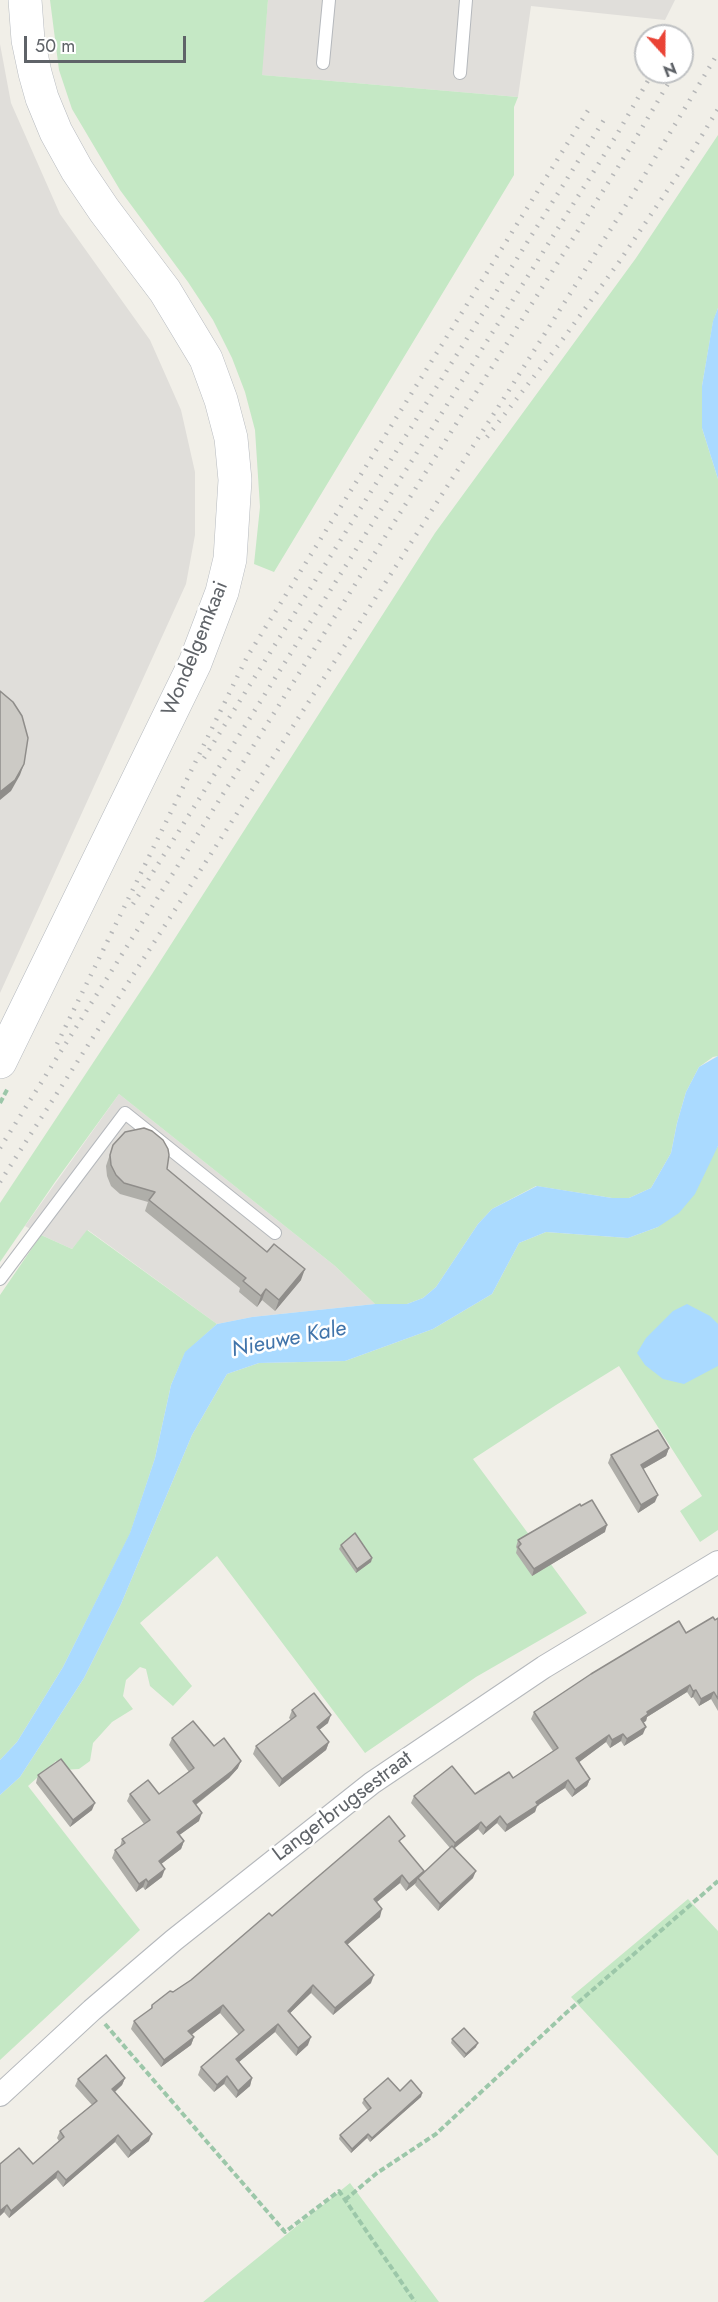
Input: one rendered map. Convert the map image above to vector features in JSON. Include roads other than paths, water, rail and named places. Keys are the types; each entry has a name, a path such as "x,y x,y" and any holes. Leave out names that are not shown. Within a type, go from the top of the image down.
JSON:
{"main road":[{"name":"Wondelgemkaai","path":"5,1073 195,663 222,592 230,559 235,480 231,438 221,400 206,359 165,291 77,170 56,132 35,73 28,40 25,0"}],"street":[{"name":"Langerbrugsestraat","path":"0,2095 92,2010 182,1933 372,1783 544,1667 718,1562"}],"lane":[{"path":"324,63 328,0"},
{"path":"460,73 466,0"},
{"path":"0,1280 125,1113 275,1233"}],"water":[{"path":"718,308 718,479 702,428 702,386 713,321"},
{"name":"Nieuwe Kale","path":"718,1056 718,1146 695,1194 679,1213 658,1227 628,1238 546,1232 519,1243 492,1294 433,1329 345,1361 259,1363 227,1374 192,1435 121,1604 84,1678 20,1777 0,1795 0,1760 17,1742 63,1667 130,1533 155,1458 171,1385 185,1352 217,1324 252,1317 375,1304 407,1304 423,1298 436,1287 478,1224 492,1209 537,1186 612,1198 629,1198 651,1188 671,1153 686,1092 699,1067"},
{"path":"687,1304 710,1316 718,1324 718,1366 684,1384 663,1379 645,1365 637,1353 646,1338 673,1311"}],"railway":[{"path":"0,1182 513,384 638,186 718,53"},
{"path":"133,904 616,136 646,84"},
{"path":"0,1148 630,148 668,84"},
{"path":"57,1044 247,657 592,104"},
{"path":"487,437 619,262 679,173 718,109"},
{"path":"204,758 607,115"}]}
